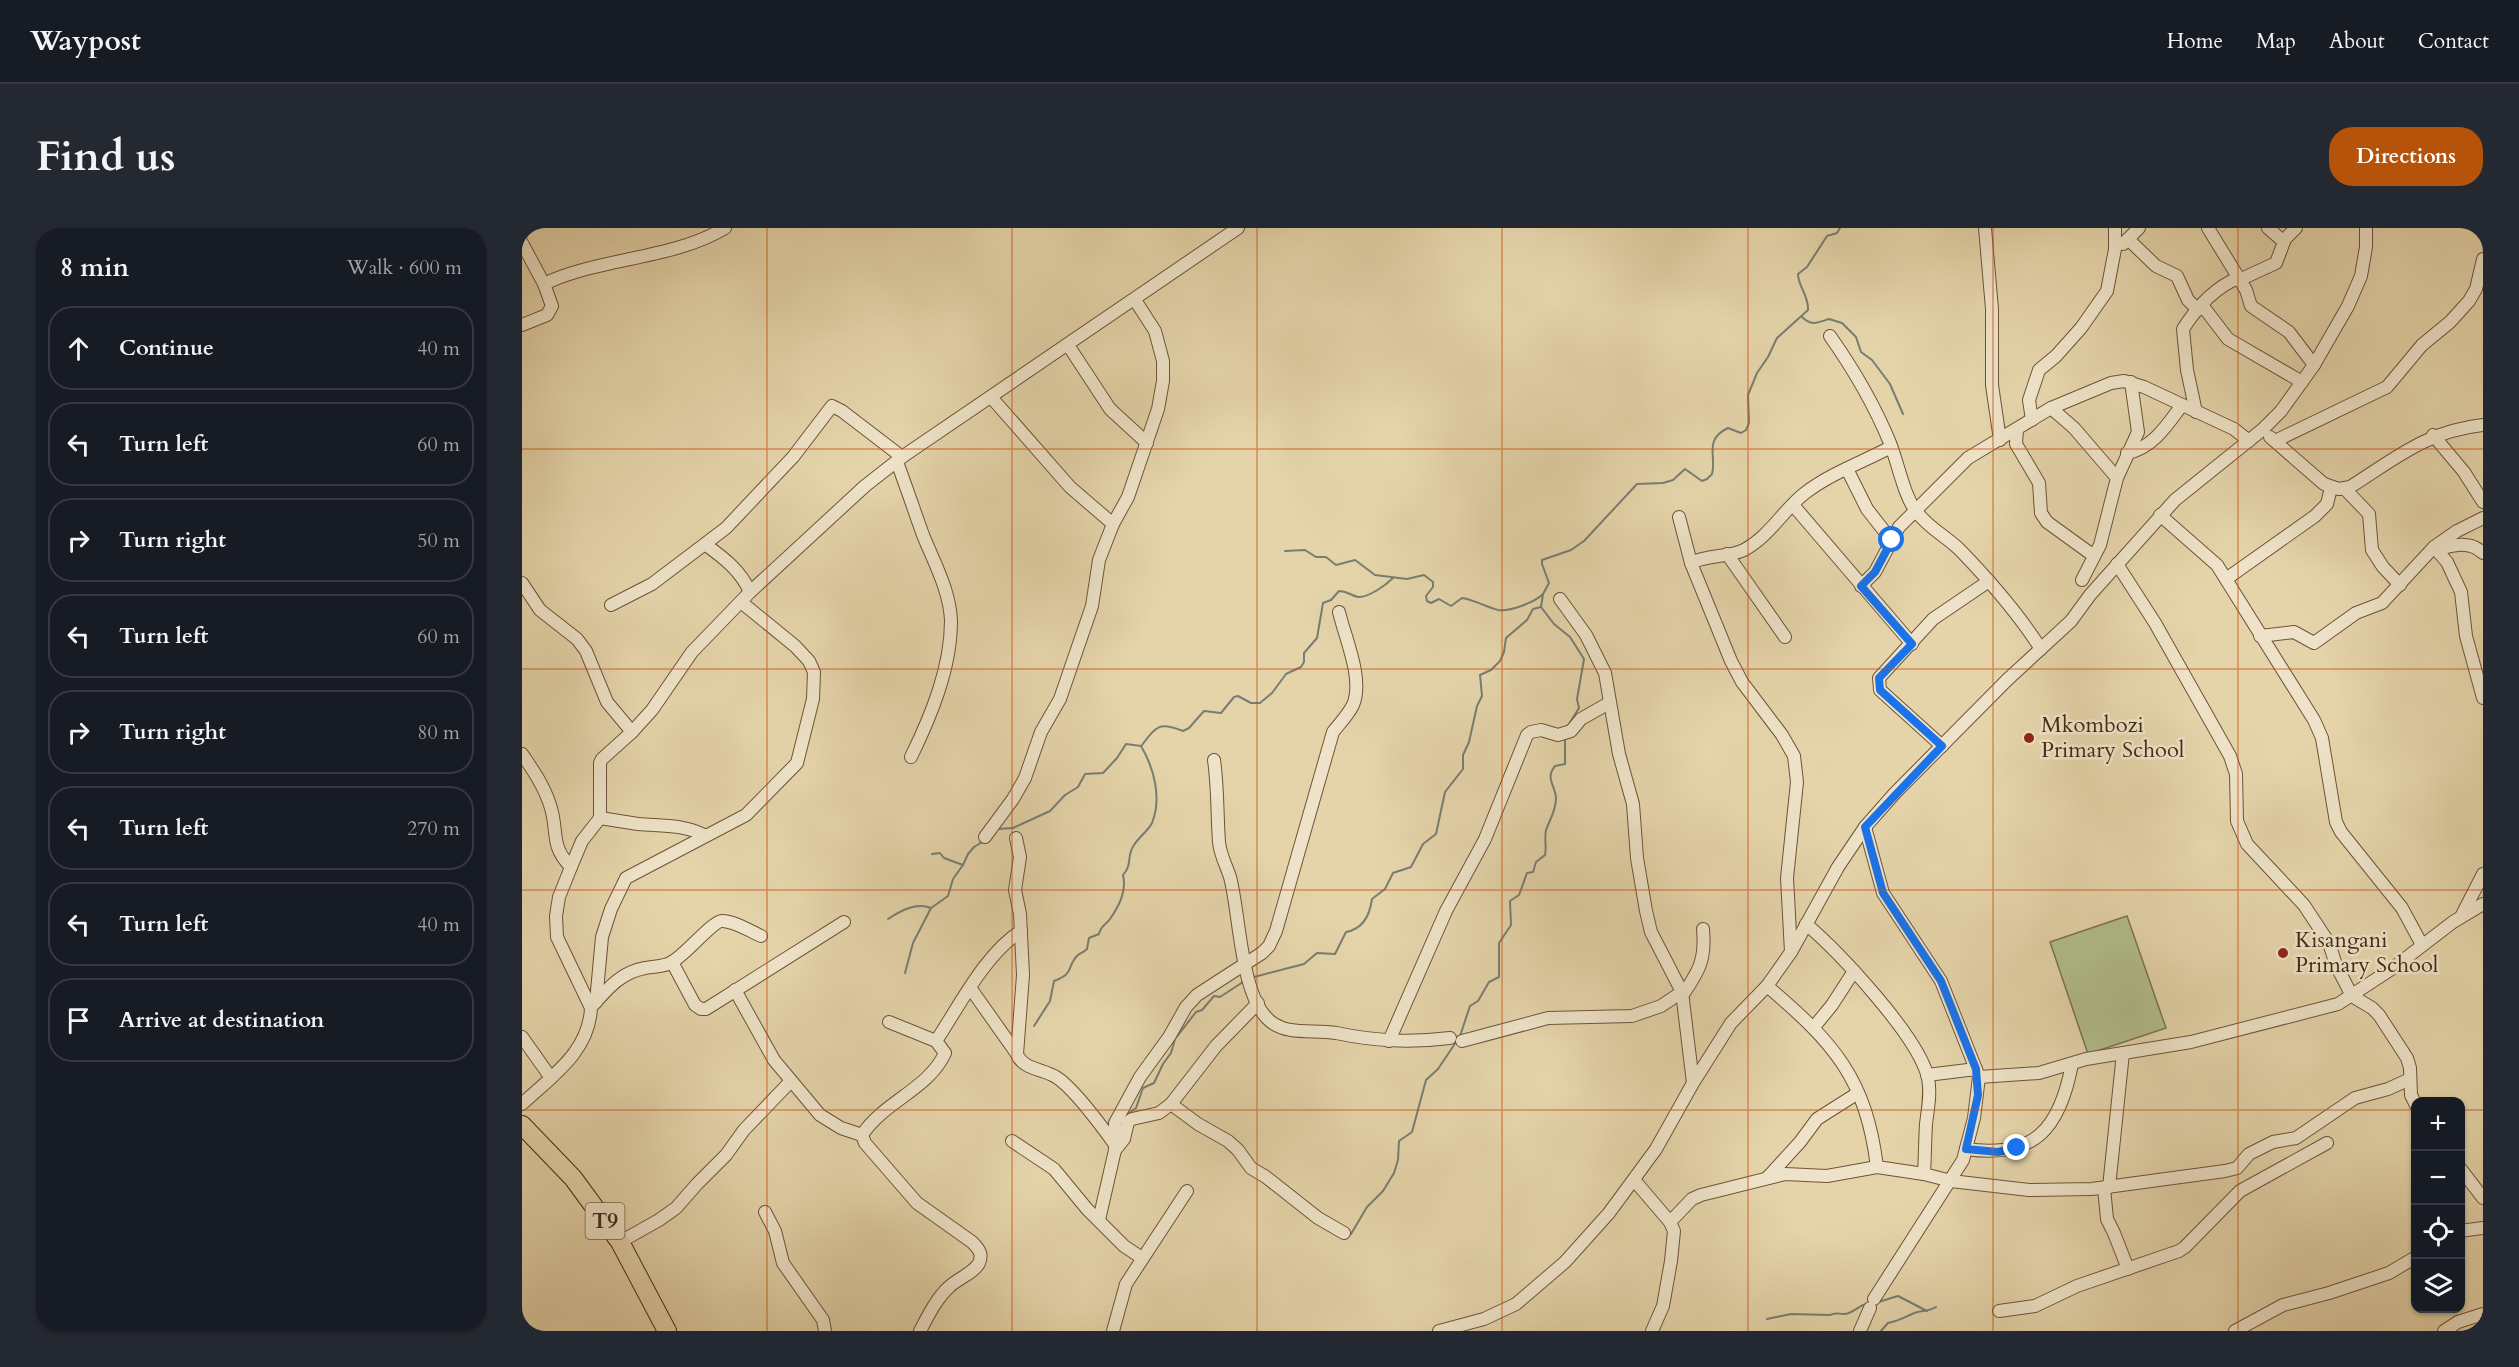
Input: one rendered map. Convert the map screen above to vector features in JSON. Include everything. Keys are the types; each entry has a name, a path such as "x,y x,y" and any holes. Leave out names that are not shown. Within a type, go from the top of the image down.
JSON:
{"highway":[{"name":"T9","path":"522,1125 573,1178 621,1242 667,1331"}],"street":[{"path":"544,284 590,266 678,246 726,228"},
{"path":"593,1005 556,937 559,897 582,841 600,818 600,763 652,710 692,652 750,592 865,486 899,460 1238,228"},
{"path":"1985,228 1992,309 1992,385 2000,440"},
{"path":"2032,420 2029,400 2039,370 2056,356 2107,291 2114,254 2115,228"},
{"path":"2114,254 2139,228"},
{"path":"2208,228 2239,279 2252,306 2289,332 2314,365"},
{"path":"2268,228 2284,242"},
{"path":"2196,412 2187,370 2183,329 2220,286 2273,265 2278,259 2284,242 2296,228"},
{"path":"1439,1331 1484,1319 1516,1304 1538,1287 1579,1248 1635,1181 1731,1023 1767,986 1791,952 1838,867 1865,827 2007,680 2071,621 2090,595 2175,500 2249,441 2282,411 2314,365 2348,306 2361,276 2366,247 2366,228"},
{"path":"2128,239 2156,266 2177,276 2188,300 2200,308 2228,339 2302,382"},
{"path":"522,243 551,300 550,311 539,320 522,325"},
{"path":"2275,441 2387,387 2422,345 2479,294 2483,259"},
{"path":"985,837 1013,799 1025,778 1041,732 1060,699 1092,606 1099,560 1113,524 1128,497 1147,444 1161,390 1163,361 1155,332 1135,300"},
{"path":"1830,336 1861,381 1891,447 1914,510 1930,527 1958,548 1989,581 2025,625 2041,649"},
{"path":"1068,345 1110,409 1147,444"},
{"path":"1861,586 1875,572 1899,527 1968,458 2051,408 2111,383 2131,382 2234,429 2249,441"},
{"path":"2082,580 2107,524 2118,478 2138,429 2131,382"},
{"path":"991,397 1070,487 1113,524"},
{"path":"2127,453 2142,450 2149,444 2182,405"},
{"path":"611,605 652,584 706,545 726,528 793,457 832,406 842,411 899,460 942,581 951,621 941,679 932,710 911,757"},
{"path":"2051,408 2074,428 2118,478"},
{"path":"2338,488 2350,487 2433,435 2451,429 2483,425"},
{"path":"2017,429 2016,444 2039,483 2041,513 2055,528 2094,556"},
{"path":"2262,430 2368,514 2372,550 2383,567 2400,585"},
{"path":"2433,435 2464,472 2483,502"},
{"path":"1691,563 1709,556 1744,550 1764,536 1793,505 1815,486 1891,447"},
{"path":"1847,469 1867,509 1892,540"},
{"path":"2226,579 2315,516 2338,488"},
{"path":"1793,505 1912,644"},
{"path":"2160,516 2217,565 2314,720 2322,738 2336,822 2341,832 2390,892 2422,945"},
{"path":"1679,518 1691,563 1731,661 1742,682 1782,735 1794,756 1797,769 1787,878 1791,952"},
{"path":"2260,636 2294,632 2314,643 2356,613 2382,603 2457,531 2483,518"},
{"path":"2436,549 2455,544 2478,548 2483,553"},
{"path":"706,545 729,561 750,592"},
{"path":"2436,549 2455,575 2461,592 2466,636 2483,698"},
{"path":"1726,554 1785,637"},
{"path":"2117,564 2155,623 2230,756 2236,774 2238,820 2247,844 2304,905 2329,943 2336,965 2352,996 2379,1015 2407,1058 2412,1097"},
{"path":"1942,746 1880,690 1879,678 1934,619 1989,581"},
{"path":"522,583 540,610 577,639 586,651 607,702 632,732"},
{"path":"1560,599 1597,655 1605,673 1619,754 1633,804 1636,858 1651,932 1682,994 1694,1083"},
{"path":"522,1104 578,1052 591,1017 603,938 610,909 626,878 704,835 746,815 797,763 813,699 814,672 809,661 795,645 741,602"},
{"path":"1099,1220 1116,1148 1115,1123 1140,1077 1186,1007 1206,988 1262,953 1273,939 1285,907 1308,813 1333,732 1346,715 1357,688 1354,667 1339,612"},
{"path":"1389,1041 1446,910 1485,839 1527,735 1541,730 1558,735 1571,732 1581,718 1610,703"},
{"path":"522,754 535,771 550,805 556,849 571,867"},
{"path":"1214,760 1220,845 1238,918 1240,944 1249,981 1258,1003 1267,1019 1277,1027 1376,1041 1456,1040 1548,1018 1632,1016 1682,994 1697,974 1704,955 1703,929"},
{"path":"522,778 535,771"},
{"path":"600,818 639,824 676,825 704,835"},
{"path":"1860,1331 1895,1263 1951,1181 1966,1149 1974,1118 1977,1073 1941,981 1883,893 1865,827"},
{"path":"1016,838 1020,857 1015,890 1021,931 1022,1002 1016,1040 1017,1053"},
{"path":"2462,916 2483,874"},
{"path":"1927,1075 2039,1073 2086,1059 2191,1042 2324,1009 2352,996 2462,916 2483,904"},
{"path":"593,1005 620,977 629,971 672,962 693,947 715,923 721,921 761,936"},
{"path":"672,962 698,1008 711,1007 844,922"},
{"path":"1806,924 1832,946 1854,971 1904,1035 1927,1075 1930,1089 1924,1174"},
{"path":"936,1041 986,964 1005,942 1021,931"},
{"path":"1814,1026 1832,1005 1854,971"},
{"path":"1767,986 1814,1026 1850,1073 1869,1119 1877,1167"},
{"path":"971,989 1023,1063 1056,1077 1071,1090 1116,1148"},
{"path":"735,990 774,1060 820,1116 841,1128 862,1135"},
{"path":"1116,1148 1121,1145 1126,1128 1132,1119 1159,1113 1171,1104 1216,1046 1258,1003"},
{"path":"862,1135 890,1107 923,1082 941,1062 945,1053 936,1041 889,1022"},
{"path":"522,1037 551,1078"},
{"path":"2123,1053 2107,1187 2107,1219 2128,1269"},
{"path":"1966,1149 1998,1152 2017,1148 2043,1134 2053,1121 2064,1095 2072,1064"},
{"path":"1670,1222 1692,1199 1785,1174 1827,1176 1877,1167 1924,1174 1951,1181 2029,1190 2107,1187 2237,1168 2249,1154 2273,1142 2296,1138 2355,1098 2388,1089 2410,1079"},
{"path":"621,1242 676,1208 696,1184 726,1155 744,1130 791,1081"},
{"path":"1768,1177 1800,1142 1817,1119 1858,1093"},
{"path":"1171,1104 1198,1124 1228,1141 1251,1168 1318,1218 1344,1233"},
{"path":"862,1135 865,1143 917,1203 979,1249 981,1256 978,1265 950,1286 939,1298 920,1331"},
{"path":"1012,1141 1054,1169 1087,1209 1124,1246 1143,1258"},
{"path":"1999,1311 2035,1306 2078,1286 2186,1247 2240,1191 2327,1143"},
{"path":"2465,1175 2483,1198"},
{"path":"1635,1181 1670,1222 1674,1231 1663,1306 1652,1331"},
{"path":"1113,1331 1126,1284 1188,1191"},
{"path":"765,1212 778,1240 783,1263 824,1320 825,1331"},
{"path":"2465,1231 2483,1228"},
{"path":"2240,1330 2283,1305 2389,1273 2412,1259"},
{"path":"2444,1331 2458,1322 2483,1314"}],"green space":[{"path":"2127,916 2166,1028 2088,1054 2050,942"}],"waterway":[{"path":"1566,729 1579,708 1577,699 1584,659 1570,637 1554,624 1541,607 1543,594 1549,583 1542,560 1571,550 1584,541 1637,484 1663,483 1673,480 1685,469 1702,481 1712,474 1713,443 1720,433 1728,428 1741,433 1746,430 1749,423 1748,395 1757,373 1777,338 1808,310 1798,274 1807,267 1827,236 1837,233 1840,228"},
{"path":"1802,317 1811,323 1829,319 1842,323 1856,337 1861,352 1872,360 1890,384 1903,414"},
{"path":"1285,551 1305,550 1316,557 1326,557 1336,565 1355,560 1375,575 1407,579 1424,575 1433,582 1433,587 1426,596 1427,601 1431,603 1439,599 1451,606 1462,598 1503,610 1522,606 1543,594"},
{"path":"1142,745 1159,727 1164,726 1183,731 1189,728 1204,711 1221,713 1234,697 1238,696 1251,703 1260,703 1272,693 1286,674 1301,667 1304,662 1304,653 1317,638 1323,603 1331,600 1339,591 1362,597 1372,593 1393,578"},
{"path":"1254,977 1304,964 1317,953 1335,954 1346,932 1357,928 1365,920 1372,899 1385,889 1393,873 1411,867 1423,844 1436,834 1445,792 1463,769 1463,755 1482,696 1480,675 1491,670 1500,661 1506,638 1527,620 1533,609 1541,607"},
{"path":"1351,1234 1367,1207 1383,1191 1394,1173 1398,1160 1399,1141 1412,1132 1426,1080 1438,1069 1460,1036 1470,1006 1478,1001 1489,982 1499,977 1499,943 1511,925 1510,901 1519,895 1527,873 1533,872 1536,862 1545,855 1546,830 1556,803 1551,774 1555,766 1565,764 1565,737"},
{"path":"997,829 1013,828 1050,811 1065,795 1078,787 1085,774 1103,773 1126,744 1141,746"},
{"path":"1034,1026 1050,1001 1054,981 1068,972 1074,959 1087,949 1089,938 1099,934 1116,909 1123,893 1123,875 1128,867 1130,853 1152,823 1156,804 1155,783 1150,764 1141,746"},
{"path":"905,973 913,943 931,908 948,896 953,879 968,854 984,841"},
{"path":"932,854 940,853 944,858 963,865"},
{"path":"888,919 903,910 914,907 931,908"},
{"path":"1125,1116 1136,1108 1143,1088 1154,1083 1171,1053 1175,1039 1196,1012 1202,1010 1214,996 1220,997 1243,982"},
{"path":"1875,1303 1898,1296 1927,1311"},
{"path":"1767,1319 1791,1314 1847,1314 1867,1304"},
{"path":"1881,1331 1888,1323 1936,1307"}],"place":[{"name":"Mkombozi Primary School","path":"2029,738"},
{"name":"Kisangani Primary School","path":"2283,953"}],"route":[{"path":"1892,540 1875,572 1861,586 1912,644 1883,673 1878,683 1880,690 1942,746 1865,827 1883,893 1941,981 1976,1069 1978,1095 1966,1149 1998,1152 2017,1148"}]}
